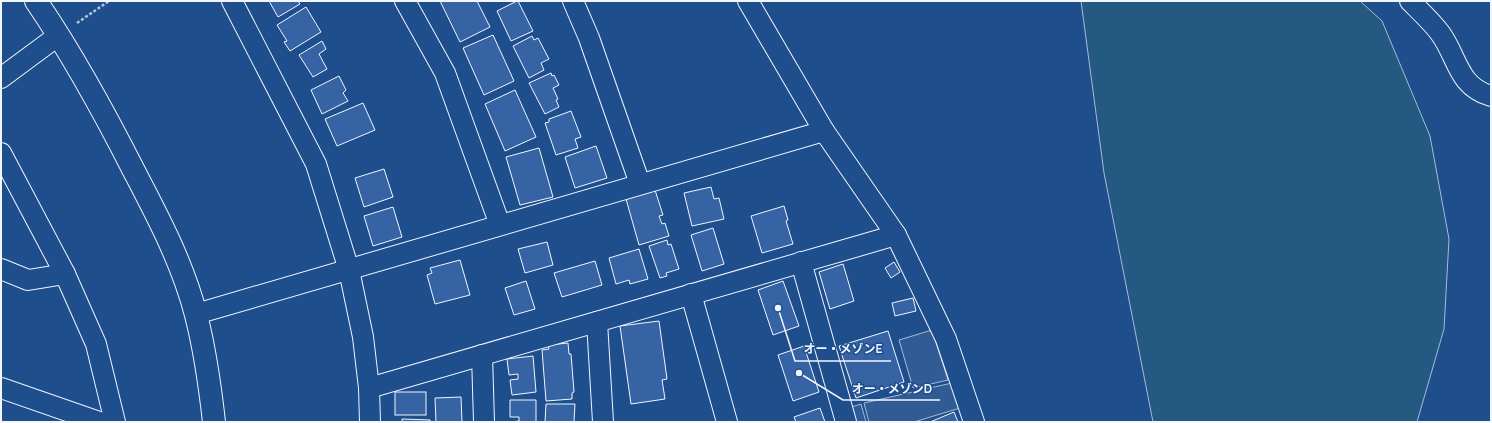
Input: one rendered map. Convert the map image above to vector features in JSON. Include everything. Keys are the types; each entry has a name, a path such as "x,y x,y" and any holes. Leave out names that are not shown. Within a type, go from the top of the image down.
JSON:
{"street":[{"path":"36,1 59,35 87,83 150,202 176,259 196,314 210,384 214,422"},
{"path":"232,1 316,164 348,270 363,337 369,388 370,422"},
{"path":"405,1 445,73 500,225"},
{"path":"573,1 589,38 640,184"},
{"path":"748,1 824,131 896,235 946,339 974,422"},
{"path":"1410,1 1441,34 1465,80 1480,93 1491,96"},
{"path":"1,78 59,35"},
{"path":"196,314 824,131"},
{"path":"1,153 65,274 96,344 115,422"},
{"path":"369,388 896,235"},
{"path":"801,262 846,422"},
{"path":"1,269 28,280 65,274"},
{"path":"691,294 727,422"},
{"path":"597,322 603,422"},
{"path":"482,355 484,422"},
{"path":"1,388 99,422"}],"path":[{"path":"59,35 109,1"}],"shaded area":[{"path":"1081,1 1360,1 1382,21 1430,136 1449,239 1444,329 1417,422 1153,422 1104,173"},
{"path":"932,330 948,380 913,388 899,340"},
{"path":"952,383 960,408 914,422 869,422 864,403"},
{"path":"861,404 866,422 852,422 848,408"}],"building":[{"path":"269,1 298,1 300,4 278,17"},
{"path":"440,1 477,1 490,27 460,42"},
{"path":"517,1 533,31 511,41 497,11"},
{"path":"306,7 321,32 290,51 284,42 287,41 277,25"},
{"path":"493,35 514,81 484,95 463,48"},
{"path":"532,36 534,40 538,38 549,59 541,63 544,70 529,78 513,46"},
{"path":"322,41 326,49 319,54 327,69 313,77 299,55"},
{"path":"551,73 552,76 554,75 559,85 553,88 558,99 556,100 559,107 545,114 529,83"},
{"path":"339,76 346,90 343,93 348,101 322,114 311,90"},
{"path":"515,90 536,137 505,151 485,104"},
{"path":"363,103 375,130 337,146 325,119"},
{"path":"571,111 581,137 575,139 578,148 556,155 545,123 549,122 549,119"},
{"path":"596,146 607,178 575,188 565,157"},
{"path":"539,148 553,197 520,205 506,157"},
{"path":"384,169 393,197 364,207 355,178"},
{"path":"711,187 714,199 719,198 724,219 692,226 684,193"},
{"path":"655,190 663,215 659,216 662,224 665,223 669,236 639,245 626,199"},
{"path":"784,206 788,220 786,221 793,244 762,253 751,216"},
{"path":"393,207 402,237 373,246 364,216"},
{"path":"713,228 724,264 702,271 691,235"},
{"path":"667,240 668,245 671,244 679,269 666,273 667,276 660,278 649,246"},
{"path":"547,242 553,265 525,273 518,249"},
{"path":"639,249 648,279 630,284 629,280 616,284 609,258"},
{"path":"460,260 470,295 435,304 427,275 432,273 430,268"},
{"path":"595,261 602,285 562,297 554,273"},
{"path":"894,262 900,272 891,278 885,268"},
{"path":"843,264 854,301 830,309 819,272"},
{"path":"526,281 535,309 514,315 505,288"},
{"path":"783,281 799,326 773,335 758,290"},
{"path":"913,298 916,311 895,316 892,303"},
{"path":"659,321 667,379 662,380 665,399 631,404 620,326"},
{"path":"888,331 904,382 856,398 839,346"},
{"path":"568,343 569,354 571,354 574,392 572,393 572,399 546,401 542,350 549,349 548,345"},
{"path":"804,346 819,392 793,401 778,355"},
{"path":"533,356 536,392 512,395 510,380 518,379 518,374 509,375 507,359"},
{"path":"395,392 426,392 426,415 395,415"},
{"path":"461,397 462,422 436,422 435,398"},
{"path":"510,400 536,400 536,422 511,422 519,421 519,417 510,417"},
{"path":"546,404 575,404 574,422 545,422"},
{"path":"820,408 825,422 796,422 794,417"},
{"path":"954,412 958,422 930,422"},
{"path":"402,419 430,420 430,422 402,422"}],"place":[{"name":"オー・メゾンE","path":"778,308"},
{"name":"オー・メゾンD","path":"799,373"}]}
